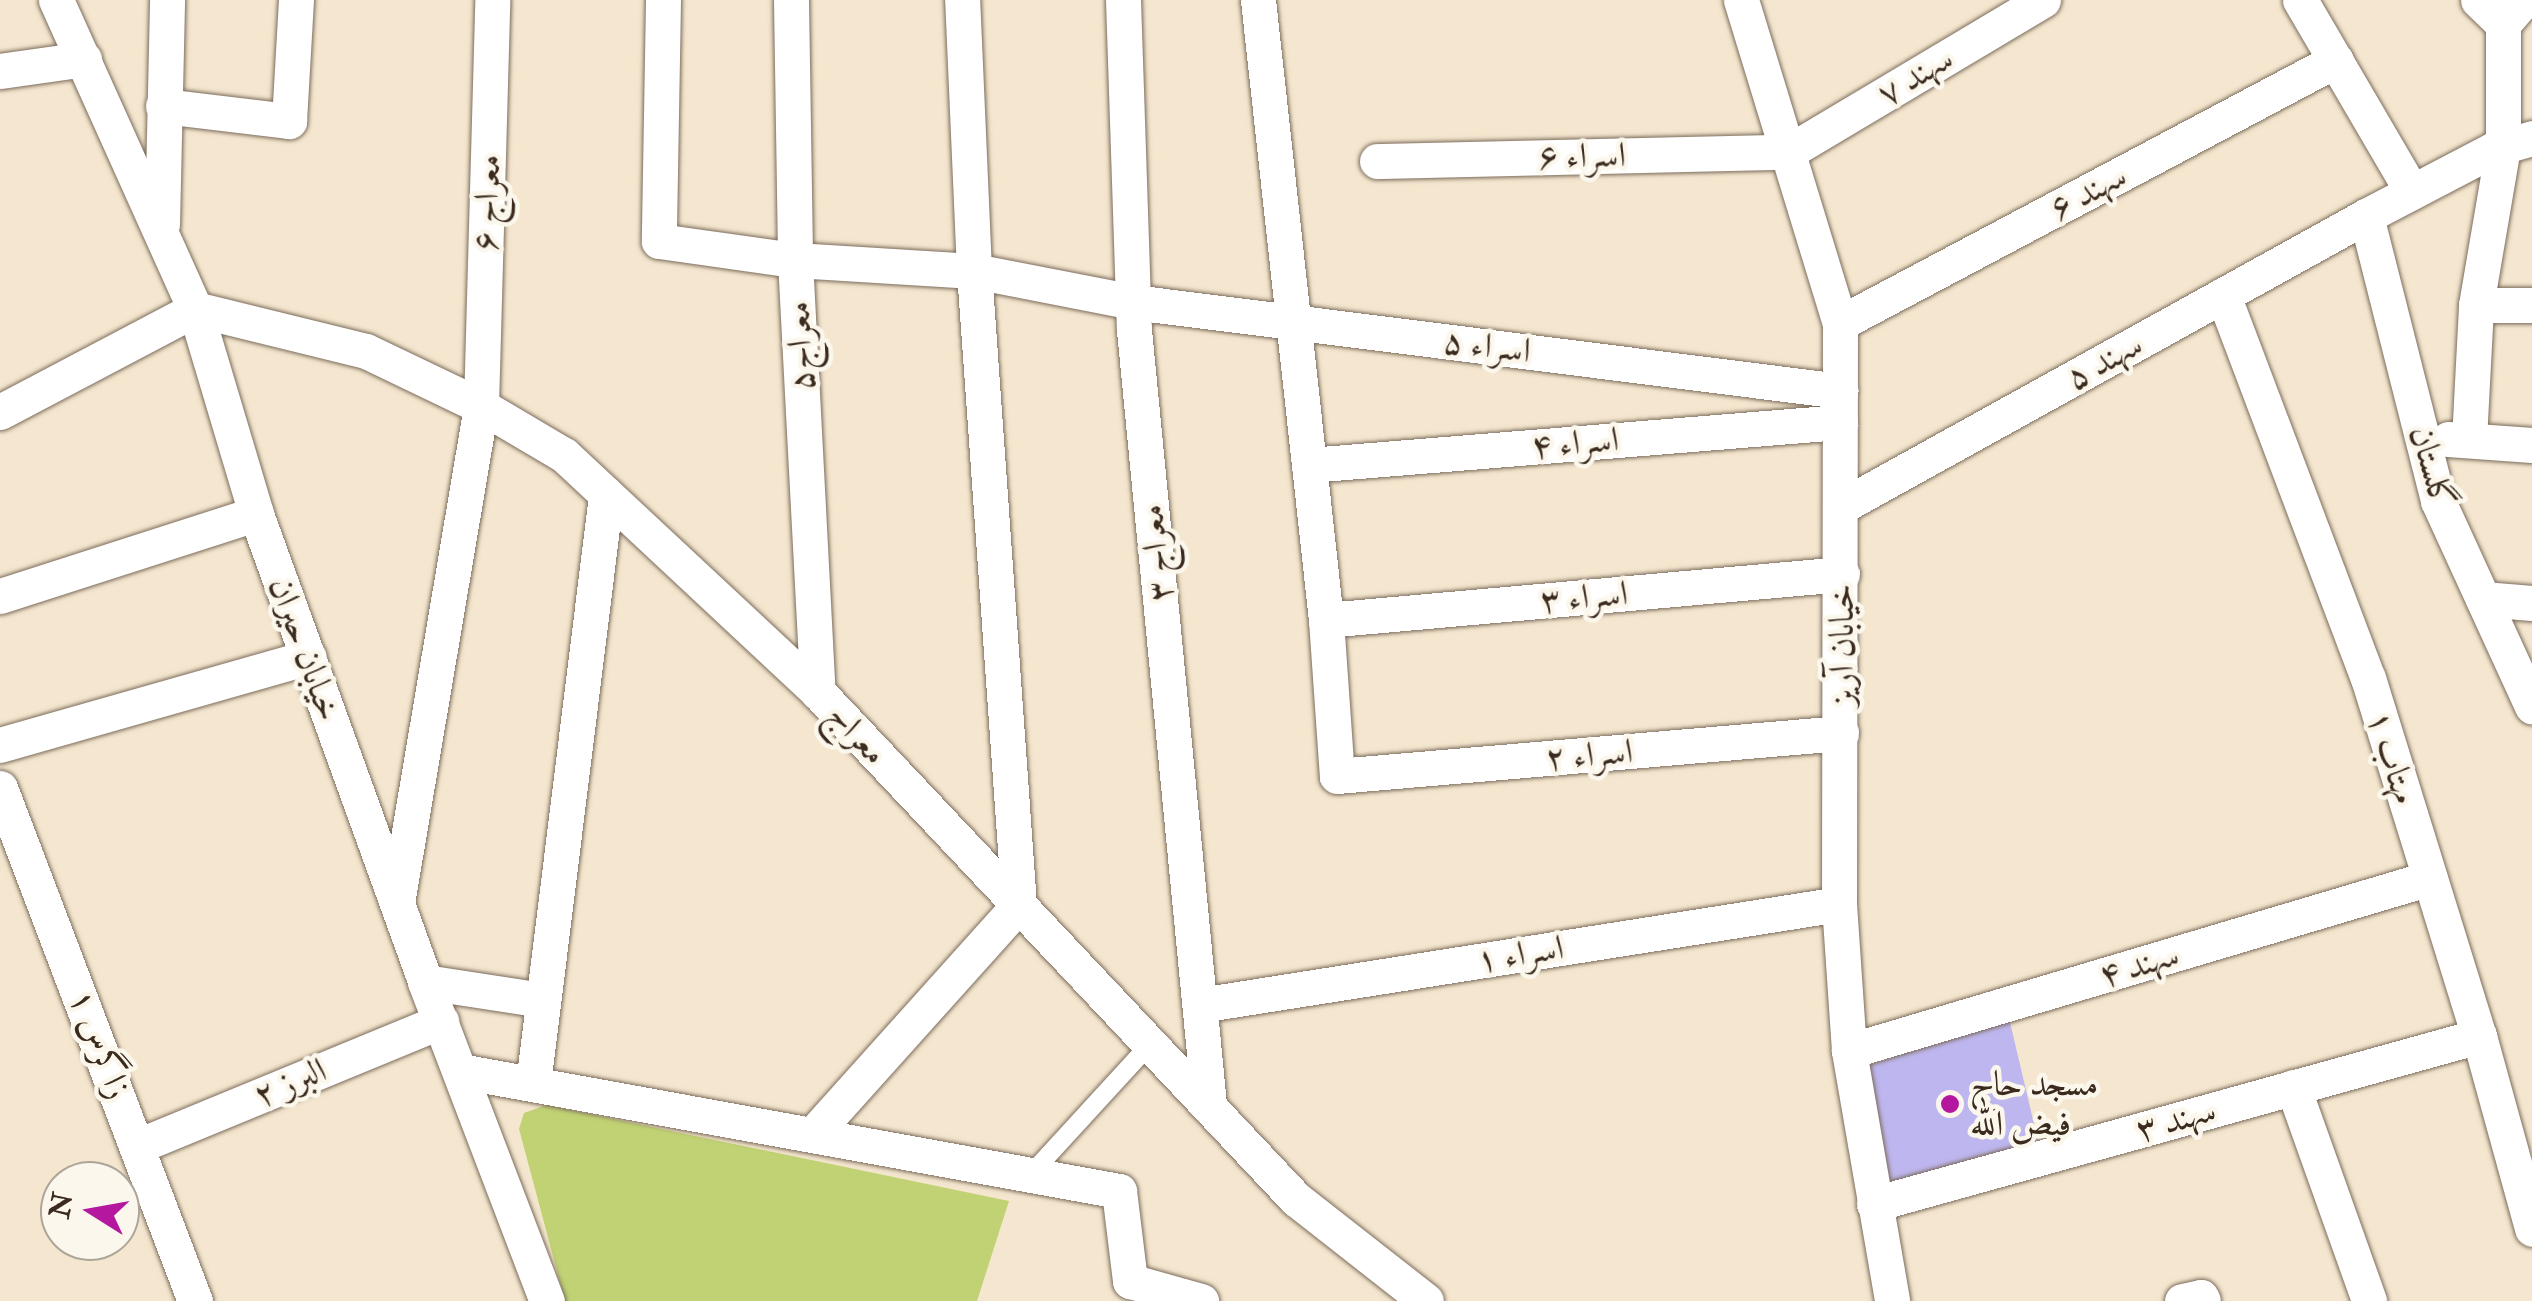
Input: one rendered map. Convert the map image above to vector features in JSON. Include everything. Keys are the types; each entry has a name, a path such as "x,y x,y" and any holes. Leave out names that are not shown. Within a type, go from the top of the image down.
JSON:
{"street":[{"name":"خیابان حیران","path":"56,0 195,309 256,514 547,1301"},
{"path":"162,235 166,0"},
{"path":"163,106 289,121 296,0"},
{"name":"معراج ۶","path":"397,902 481,406 492,0"},
{"name":"اسراء ۵","path":"663,0 659,241 795,260 974,271 1133,302 1294,322 1840,406"},
{"name":"معراج۵","path":"791,0 795,260 818,692"},
{"path":"815,1132 1019,904 974,271 962,0"},
{"name":"معراج ۳","path":"1123,0 1133,302 1209,1105"},
{"path":"1258,0 1326,620"},
{"name":"سهند ۷","path":"1788,152 2043,0"},
{"path":"2300,0 2412,192"},
{"name":"خیابان آریز","path":"1748,3 1840,323 1840,904 1849,1051 1892,1301"},
{"path":"2469,440 2476,305 2518,142 2502,8"},
{"path":"0,72 84,58"},
{"name":"سهند ۶","path":"1840,323 2336,60"},
{"name":"سهند ۵","path":"1842,506 2366,216 2518,142"},
{"name":"اسراء ۶","path":"1376,160 1788,152"},
{"name":"گلستان","path":"2366,216 2438,501 2532,706"},
{"name":"مهتاب ۱","path":"2223,295 2368,678 2479,1036 2532,1229"},
{"path":"2476,305 2532,305"},
{"path":"0,412 195,309"},
{"name":"معراج","path":"195,309 366,351 481,406 564,455 818,692 1296,1199 1426,1301"},
{"name":"اسراء ۴","path":"1309,465 1840,406"},
{"path":"2422,437 2532,445"},
{"path":"533,1084 606,494"},
{"path":"0,596 256,514"},
{"name":"اسراء ۳","path":"1326,620 1842,574"},
{"path":"2483,599 2532,603"},
{"name":"اسراء ۲","path":"1326,620 1337,776 1842,733"},
{"path":"0,744 308,657"},
{"name":"زاگرس ۱","path":"0,788 195,1301"},
{"name":"سهند ۴","path":"1849,1051 2430,878"},
{"name":"اسراء ۱","path":"1200,1004 1840,904"},
{"path":"426,982 543,1000"},
{"name":"البرز ۲","path":"138,1146 441,1021"},
{"name":"سهند ۳","path":"1874,1204 2479,1036"},
{"path":"460,1070 815,1132 1120,1191 1130,1281 1202,1301"},
{"path":"2293,1087 2369,1301"},
{"path":"2182,1301 2201,1297 2203,1301"}],"lane":[{"path":"1031,1174 1151,1043"}],"green space":[{"path":"546,1105 1009,1201 977,1301 565,1301 519,1129 524,1113"}],"building":[{"name":"مسجد حاج فیض الله","path":"2009,1018 2038,1141 1886,1186 1863,1067"}],"place":[{"name":"مسجد حاج فیض الله","path":"1950,1104"}]}
